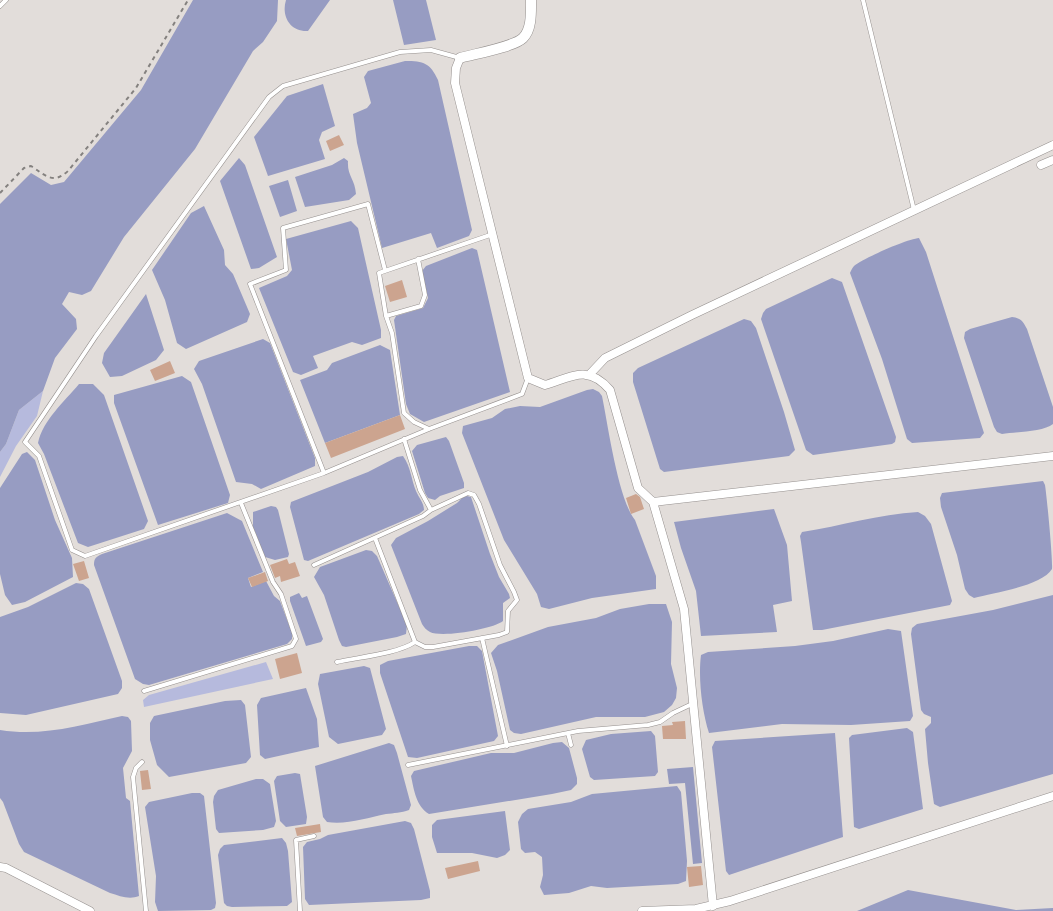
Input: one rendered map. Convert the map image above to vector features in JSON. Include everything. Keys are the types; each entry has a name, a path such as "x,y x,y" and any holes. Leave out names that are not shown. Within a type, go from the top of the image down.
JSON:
{"street":[{"path":"531,0 529,29 523,38 514,44 460,58 456,68 456,82 528,378 545,385 579,374 590,374 601,380 610,390 638,488 653,502 684,609 713,908"},
{"path":"590,374 605,358 1053,145"},
{"path":"1041,165 1053,160"},
{"path":"653,502 1053,456"},
{"path":"642,911 713,908 1053,796"},
{"path":"0,867 6,868 90,911"}],"lane":[{"path":"0,6 6,0"},
{"path":"863,0 914,210"},
{"path":"460,58 431,50 400,52 283,86 269,97 96,336 25,442 40,456 72,550 85,556 324,473 429,429 522,394 528,378"},
{"path":"324,473 250,284 286,270 283,228 368,204 385,270"},
{"path":"429,429 414,422 404,413 392,333 386,316 379,273 493,234"},
{"path":"386,316 421,306 425,295 418,259"},
{"path":"404,439 420,490 431,510"},
{"path":"314,565 423,516 431,510 468,493 474,495 479,504 500,565 514,592 516,600 508,611 506,632 433,647 415,642 375,538"},
{"path":"144,691 292,646 296,639 281,594 273,582 241,503"},
{"path":"482,638 507,746"},
{"path":"337,662 395,650 415,642"},
{"path":"408,765 568,733 648,725 660,722 692,704"},
{"path":"568,733 571,745"},
{"path":"142,762 136,768 134,777 146,911"},
{"path":"300,911 296,840 314,836"}],"path":[{"path":"0,193 24,168 31,166 56,179 62,177 68,171 136,88 188,0"}],"shaded area":[{"path":"193,0 278,0 277,21 263,42 253,51 195,149 124,237 91,291 82,295 69,292 62,304 76,319 77,329 55,358 43,391 19,410 6,444 0,452 0,204 31,173 51,185 64,182 141,90"},
{"path":"286,0 330,0 308,31 302,31 296,29 288,22 285,12"},
{"path":"393,0 426,0 436,40 404,45"},
{"path":"405,61 426,64 438,80 472,230 469,236 437,248 431,233 382,248 357,143 353,114 367,108 371,103 364,77 368,71"},
{"path":"323,84 335,126 322,132 319,140 325,159 268,176 254,137 287,96"},
{"path":"239,158 245,165 277,257 259,268 251,269 220,181"},
{"path":"344,158 348,161 356,194 349,200 305,207 295,177 332,165"},
{"path":"288,180 297,211 280,217 269,186"},
{"path":"204,206 224,250 225,265 233,274 250,314 247,322 186,349 177,343 165,300 152,270 191,213"},
{"path":"351,221 358,228 381,330 381,338 362,345 352,342 313,356 318,368 301,375 293,372 259,288 287,276 292,270 286,239"},
{"path":"919,238 926,252 984,433 980,438 912,443 907,439 882,359 850,273 854,266 867,258 896,245"},
{"path":"472,248 477,250 510,392 424,422 410,414 406,404 394,320 396,316 423,308 428,298 422,271 426,266"},
{"path":"832,278 842,282 896,437 895,442 892,444 813,455 806,450 761,319 766,309"},
{"path":"146,294 164,350 156,360 122,376 110,377 102,363 104,353"},
{"path":"1012,317 1021,320 1027,329 1053,407 1053,424 1036,430 1002,434 997,432 994,427 964,338 965,332 970,329"},
{"path":"744,319 751,321 756,328 795,450 789,456 664,472 660,469 633,382 633,373 638,368"},
{"path":"263,339 270,343 315,458 315,466 261,489 252,484 236,482 202,384 194,369 199,361"},
{"path":"380,345 390,350 400,415 325,443 300,380 327,370 332,363"},
{"path":"182,376 191,382 230,495 228,503 158,525 114,403 114,395"},
{"path":"79,384 93,384 104,395 148,521 144,529 88,547 78,543 38,443 49,419"},
{"path":"593,389 602,396 619,479 629,510 635,520 656,576 656,589 592,598 549,609 541,607 537,594 504,540 462,433 463,426 492,418 505,409 520,406 540,407"},
{"path":"43,391 37,416 16,446 0,477 0,452 6,444 19,410"},
{"path":"446,437 464,483 464,488 440,496 435,500 428,498 425,493 412,451 417,445"},
{"path":"27,452 35,460 55,520 72,558 73,577 25,602 12,605 5,595 0,574 0,488 22,454"},
{"path":"403,456 408,464 414,487 424,510 419,514 308,561 304,560 290,507 291,502 368,472 397,457"},
{"path":"1043,481 1047,502 1052,569 1047,575 1038,580 1016,588 974,598 969,595 965,589 957,555 941,507 940,498 942,493"},
{"path":"467,496 471,497 490,554 510,598 503,603 503,621 497,624 467,632 436,634 429,631 422,624 391,545 396,538 428,521"},
{"path":"271,506 276,507 278,510 289,554 288,557 275,560 265,557 253,527 253,512"},
{"path":"774,509 787,545 792,601 773,605 777,632 701,636 696,591 674,522"},
{"path":"918,512 925,516 931,524 952,601 950,605 822,630 813,630 800,536 802,532 889,515"},
{"path":"227,513 242,521 263,572 248,578 251,587 266,581 274,596 280,601 292,633 292,639 287,644 149,685 143,684 135,679 94,565 95,559 102,554"},
{"path":"366,550 372,551 377,556 407,625 406,634 346,647 342,646 339,640 324,595 314,577 320,567"},
{"path":"76,583 83,584 89,589 122,681 122,688 118,694 26,715 0,713 0,617 28,607"},
{"path":"299,593 302,598 307,596 323,639 321,642 306,646 290,601 290,597"},
{"path":"1053,595 1053,774 940,807 934,804 925,729 931,723 931,717 924,714 921,710 911,634 912,628 917,624 993,610"},
{"path":"649,604 666,604 672,622 671,664 677,688 676,698 672,705 664,712 645,717 596,717 521,734 510,730 497,671 491,653 498,645 548,627 596,618 620,609"},
{"path":"888,629 901,631 913,716 910,721 851,725 782,724 709,733 701,694 701,655 708,652 795,646 833,641"},
{"path":"477,646 482,651 498,736 494,741 417,758 408,757 380,673 380,665 388,661"},
{"path":"266,662 273,679 144,707 143,700 149,695"},
{"path":"364,666 370,668 386,729 382,735 338,744 329,737 318,684 320,674"},
{"path":"306,688 317,719 319,747 265,759 260,755 257,705 261,698"},
{"path":"241,700 245,705 251,757 246,763 169,777 157,765 150,740 150,723 154,716 225,701"},
{"path":"122,716 128,717 131,721 132,751 123,768 126,798 130,801 139,896 132,898 110,893 24,852 0,798 0,730 16,732 46,731"},
{"path":"907,728 913,732 923,809 859,829 854,827 849,738 852,735"},
{"path":"651,731 655,736 658,772 655,776 594,780 590,777 582,749 586,740 611,734"},
{"path":"835,733 843,837 729,875 726,871 712,747 715,741"},
{"path":"562,742 569,748 577,778 577,784 571,790 429,814 421,807 416,797 411,776 414,771 491,753 514,753"},
{"path":"389,743 394,745 397,753 411,805 409,810 349,822 327,822 323,817 315,766"},
{"path":"693,767 702,863 693,864 685,783 669,784 667,769"},
{"path":"300,774 307,817 306,824 286,827 280,821 274,781 277,776"},
{"path":"256,779 263,779 270,784 276,821 274,827 263,830 219,833 216,829 213,802 218,790"},
{"path":"677,786 681,792 687,861 686,881 678,884 607,888 591,886 569,893 544,895 540,887 543,875 542,857 535,852 525,853 521,849 518,822 522,814 528,809 571,802 592,794"},
{"path":"200,793 204,796 215,908 211,910 158,911 155,902 156,876 145,807 149,802"},
{"path":"505,811 510,850 505,855 497,858 472,853 437,853 432,837 432,825 437,820"},
{"path":"405,821 411,823 414,829 430,891 430,898 309,905 305,899 303,847 307,842 328,835"},
{"path":"282,838 286,843 288,851 292,902 287,906 227,906 224,903 218,855 220,849 224,845"},
{"path":"908,890 1016,910 1053,908 1053,911 857,911"}],"building":[{"path":"339,135 344,145 330,151 326,141"},
{"path":"402,280 407,297 390,302 385,286"},
{"path":"170,361 175,373 155,381 150,370"},
{"path":"400,415 405,429 331,458 325,443"},
{"path":"636,494 640,497 644,509 631,514 626,498"},
{"path":"287,559 289,564 295,562 300,576 281,582 280,576 275,578 270,565"},
{"path":"84,561 89,578 79,581 73,564"},
{"path":"265,572 268,581 252,587 248,578"},
{"path":"297,653 302,673 280,679 275,659"},
{"path":"685,721 686,739 663,739 662,726 673,725 672,722"},
{"path":"148,770 151,789 142,790 140,771"},
{"path":"320,824 321,832 297,836 295,828"},
{"path":"478,861 480,871 448,879 445,868"},
{"path":"701,866 703,885 689,887 687,867"}]}
